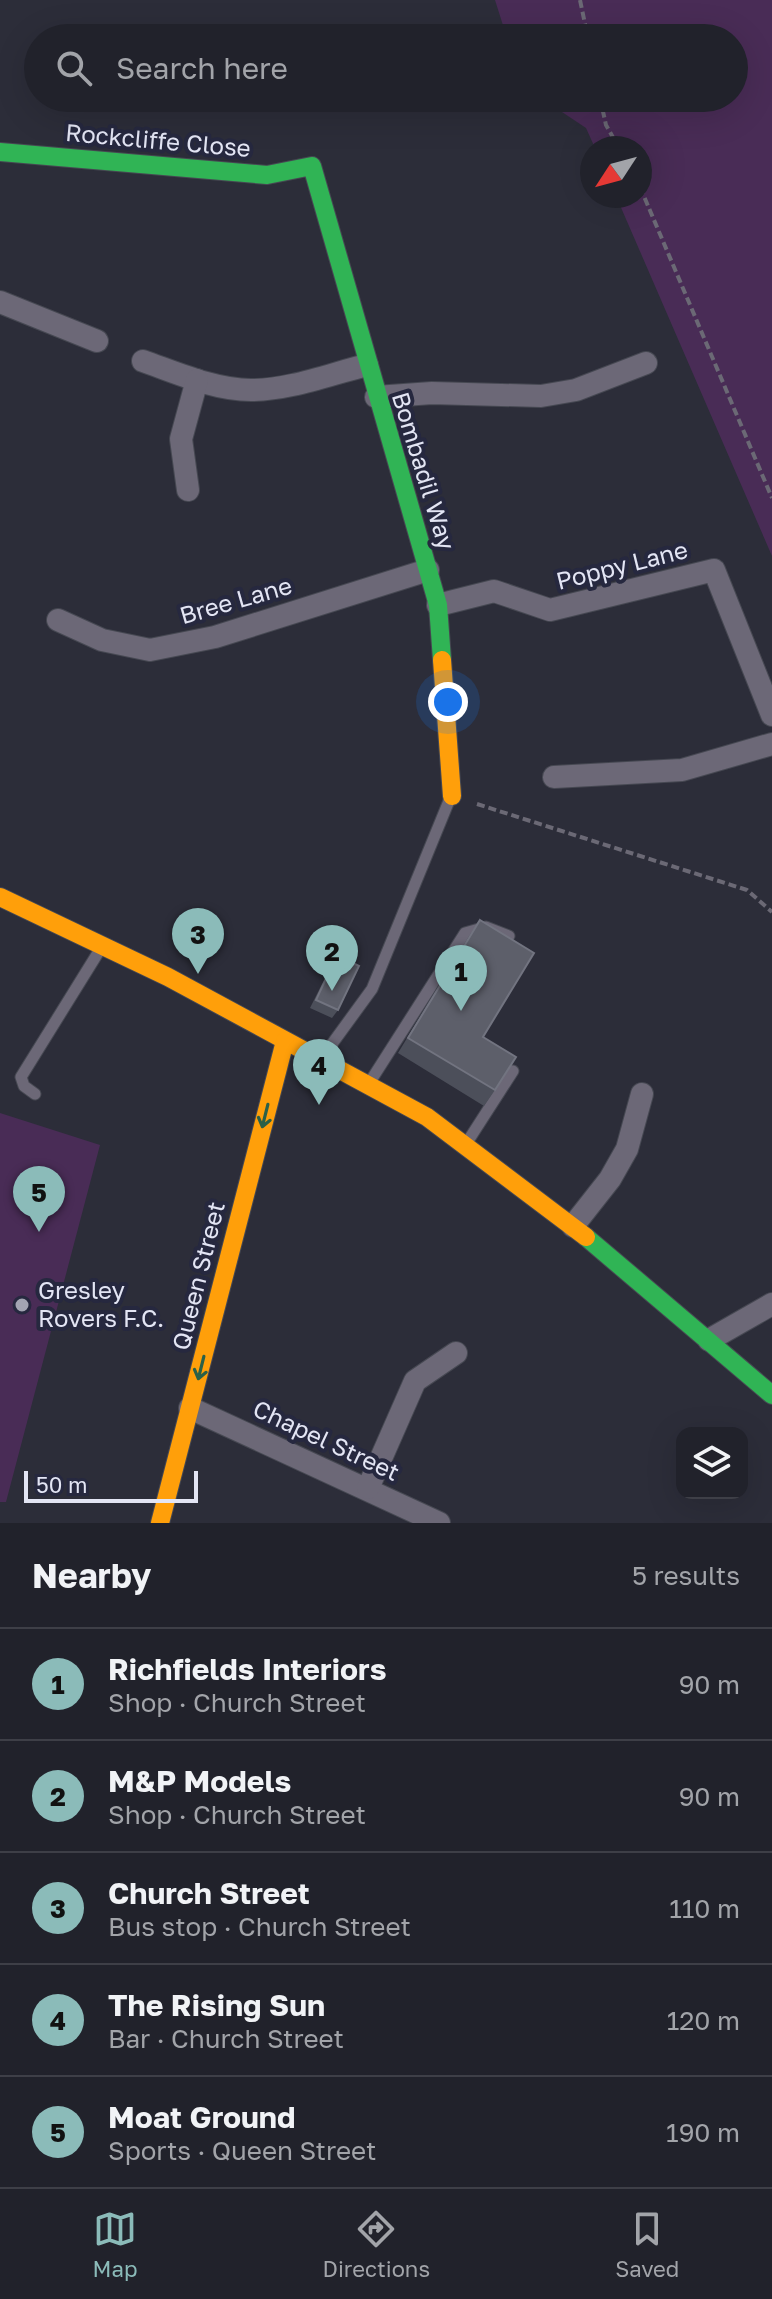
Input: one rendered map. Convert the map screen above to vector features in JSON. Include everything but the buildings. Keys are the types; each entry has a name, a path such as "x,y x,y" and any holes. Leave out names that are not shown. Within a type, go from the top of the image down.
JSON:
{"street":[{"name":"Rockcliffe Close","path":"0,152 267,175 312,166"},
{"name":"Bombadil Way","path":"312,166 438,605 452,796"},
{"path":"0,302 97,341"},
{"path":"143,361 197,380 250,390 279,387 367,365"},
{"path":"376,397 432,393 541,396 576,390 646,363"},
{"path":"188,490 181,439 197,380"},
{"name":"Bree Lane","path":"58,620 102,640 150,650 215,637 428,570"},
{"name":"Poppy Lane","path":"438,605 494,591 550,610 714,570 772,715"},
{"path":"554,777 682,770 772,744"},
{"path":"0,897 103,944 427,1117 573,1226 772,1395"},
{"name":"Queen Street","path":"160,1523 285,1041"},
{"path":"573,1226 610,1179 627,1149 642,1094"},
{"path":"709,1340 772,1304"},
{"path":"368,1488 415,1381 456,1353"},
{"name":"Chapel Street","path":"190,1408 439,1523"}],"lane":[{"path":"320,1060 372,989 452,796"},
{"path":"368,1085 465,933 486,927 509,936"},
{"path":"35,1094 24,1086 21,1077 103,944"},
{"path":"465,1144 513,1071"}],"path":[{"path":"580,0 585,24"},
{"path":"603,112 612,136"},
{"path":"649,208 772,498"},
{"path":"452,796 747,890 772,912"}],"shaded area":[{"path":"495,0 772,0 772,556 621,208 652,208 652,136 590,136 586,128 562,112 748,112 748,24 503,24"},
{"name":"Gresley Rovers F.C.","path":"0,1113 100,1145 6,1502 0,1502"}],"traffic: fast":[{"path":"0,152 267,175 312,166 438,605 442,660"},
{"path":"586,1237 772,1395"}],"traffic: slow":[{"path":"442,660 452,796"},
{"path":"0,897 168,977 427,1117 586,1237"},
{"path":"160,1523 285,1041"}],"place":[{"name":"Church Street","path":"198,974"},
{"name":"M&P Models","path":"332,991"},
{"name":"Richfields Interiors","path":"461,1011"},
{"name":"The Rising Sun","path":"319,1105"},
{"name":"Moat Ground","path":"39,1232"},
{"name":"Gresley Rovers F.C.","path":"22,1305"}]}
